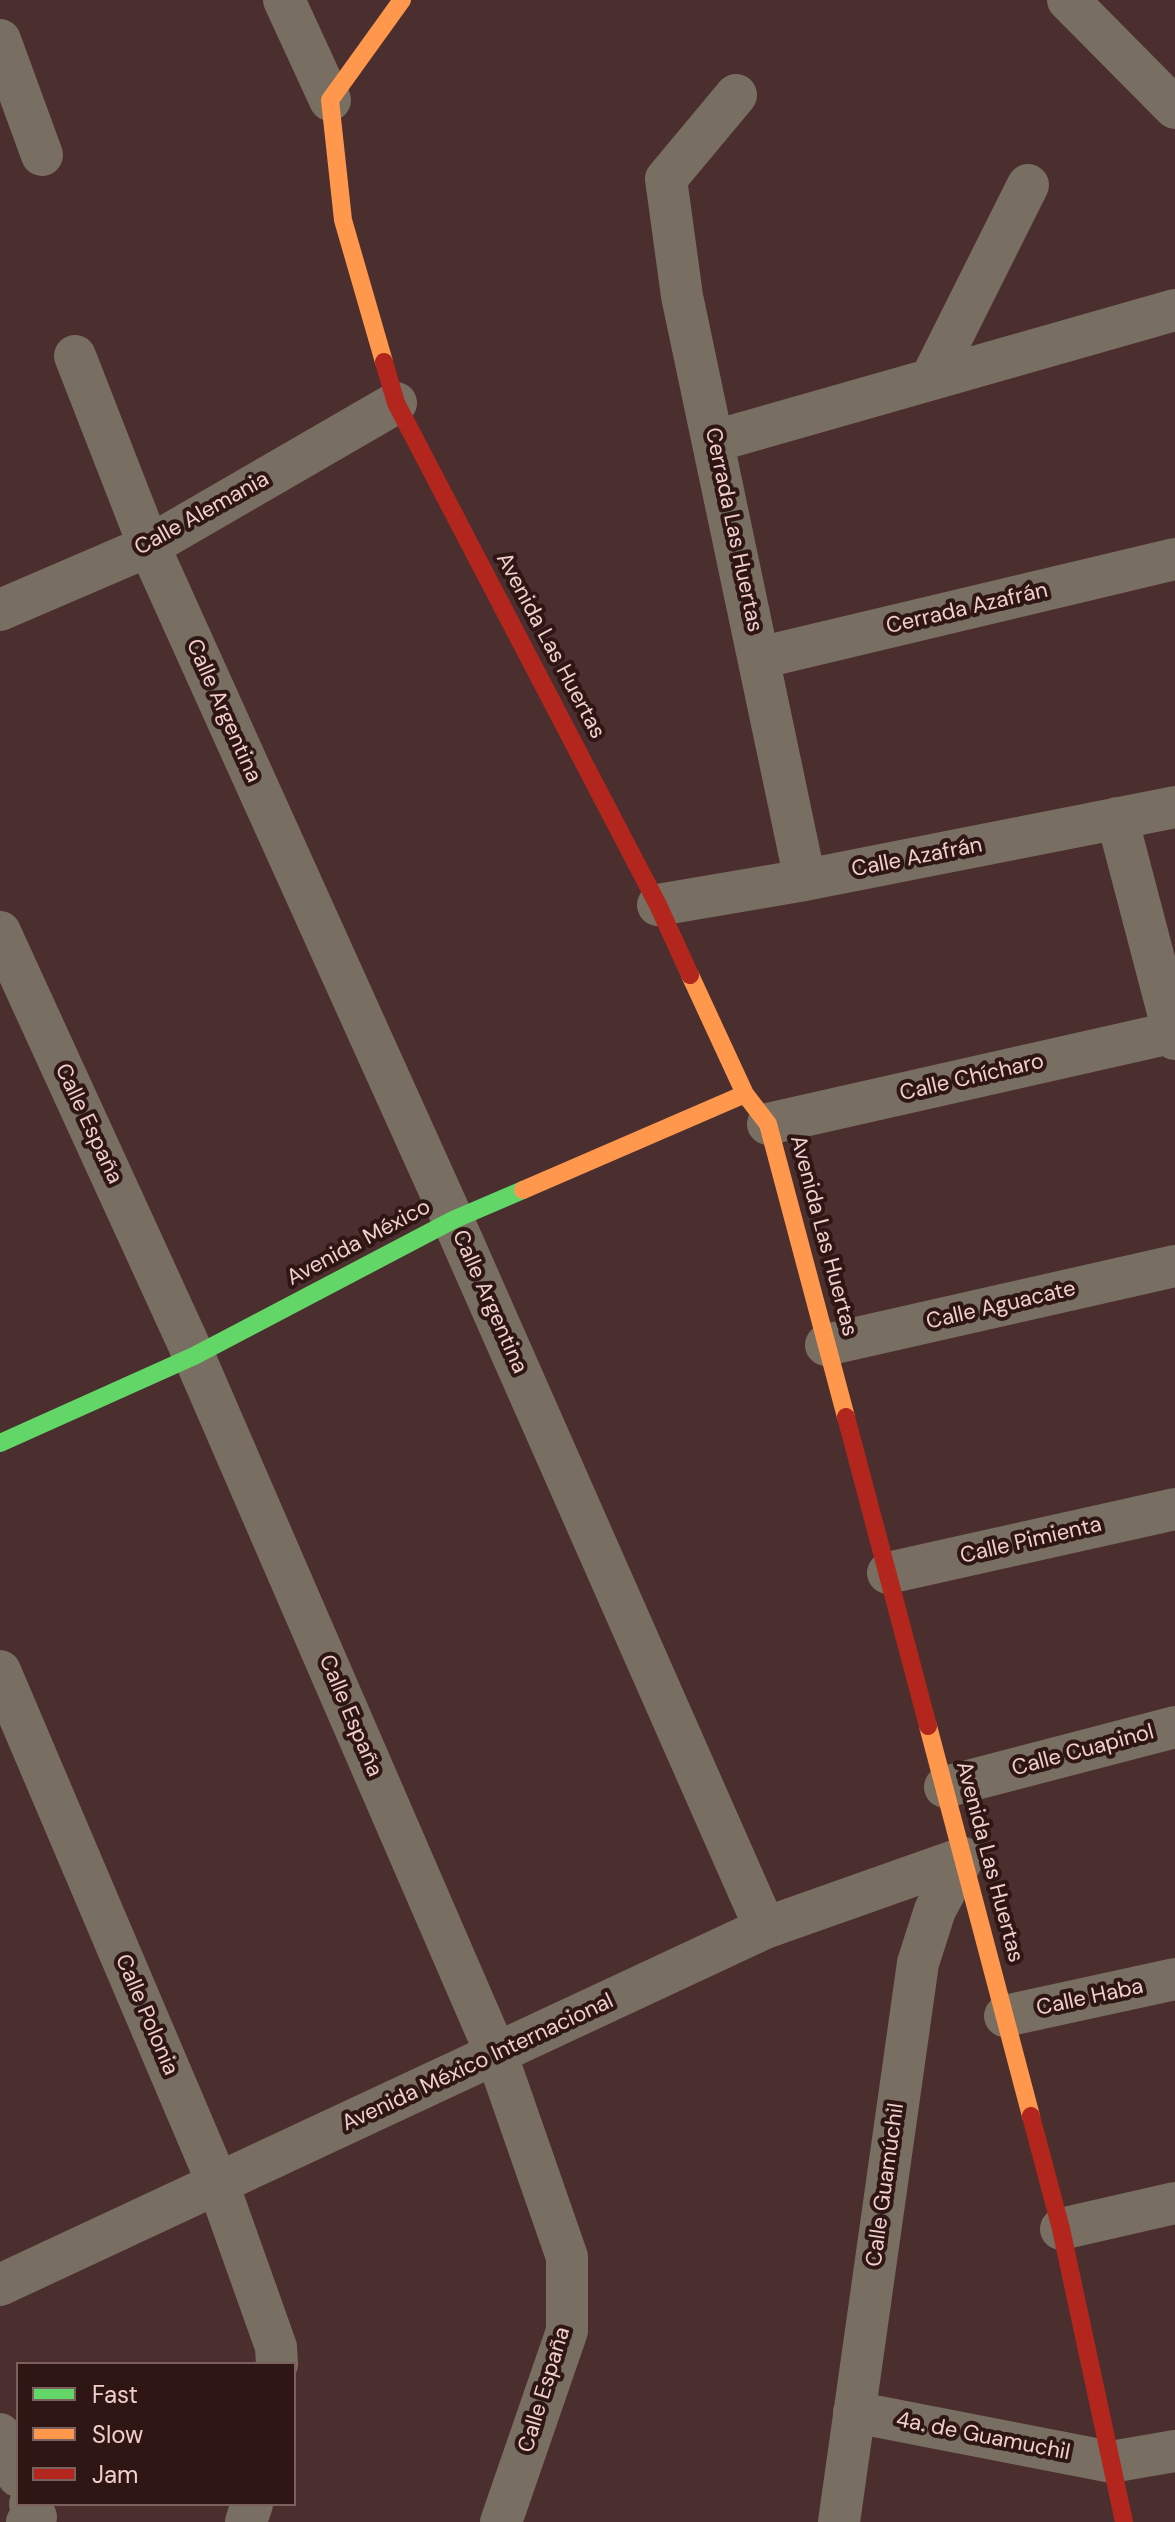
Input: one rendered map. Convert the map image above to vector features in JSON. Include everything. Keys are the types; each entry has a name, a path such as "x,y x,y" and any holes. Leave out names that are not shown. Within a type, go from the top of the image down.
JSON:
{"street":[{"path":"284,0 330,100 402,0"},
{"path":"1068,0 1175,108"},
{"path":"0,40 42,155"},
{"name":"Cerrada Las Huertas","path":"736,95 666,179 682,296 715,441 805,880"},
{"name":"Avenida Las Huertas","path":"330,100 343,220 396,403 658,905 757,1109 888,1573 1061,2229 1124,2522"},
{"path":"932,377 1028,185"},
{"path":"715,441 1175,310"},
{"name":"Calle Argentina","path":"75,356 149,546 453,1220 765,1928"},
{"name":"Calle Alemania","path":"0,610 149,546 396,403"},
{"name":"Cerrada Azafrán","path":"759,658 1175,559"},
{"name":"Calle Azafrán","path":"658,905 805,880 1175,807"},
{"path":"1117,818 1174,1034"},
{"name":"Calle España","path":"0,932 194,1356 497,2056 567,2257 567,2331 501,2522"},
{"name":"Calle Chícharo","path":"757,1109 1174,1034"},
{"name":"Avenida México","path":"0,1443 194,1356 453,1220 757,1109"},
{"name":"Calle Aguacate","path":"826,1345 1175,1266"},
{"name":"Calle Pimienta","path":"888,1573 1175,1509"},
{"name":"Calle Polonia","path":"0,1671 218,2184 276,2347 277,2362"},
{"name":"Calle Cuapinol","path":"945,1787 1175,1727"},
{"name":"Avenida México Internacional","path":"0,2285 497,2056 765,1928 963,1858"},
{"name":"Calle Guamúchil","path":"839,2522 918,1963 930,1922 963,1858"},
{"name":"Calle Haba","path":"1005,2016 1175,1979"},
{"path":"1061,2229 1175,2203"},
{"name":"4a. de Guamuchil","path":"854,2412 1111,2462"},
{"path":"0,2434 16,2471"},
{"path":"1111,2462 1175,2451"},
{"path":"27,2522 36,2517 31,2506"}],"traffic: fast":[{"path":"0,1443 194,1356 453,1220 523,1190"}],"traffic: slow":[{"path":"384,362 343,220 330,100 402,0"},
{"path":"690,975 745,1094 768,1124 846,1417"},
{"path":"523,1190 745,1094"},
{"path":"928,1726 1031,2116"}],"traffic: jam":[{"path":"384,362 396,403 658,905 690,975"},
{"path":"846,1417 928,1726"},
{"path":"1031,2116 1061,2229 1124,2522"}]}
